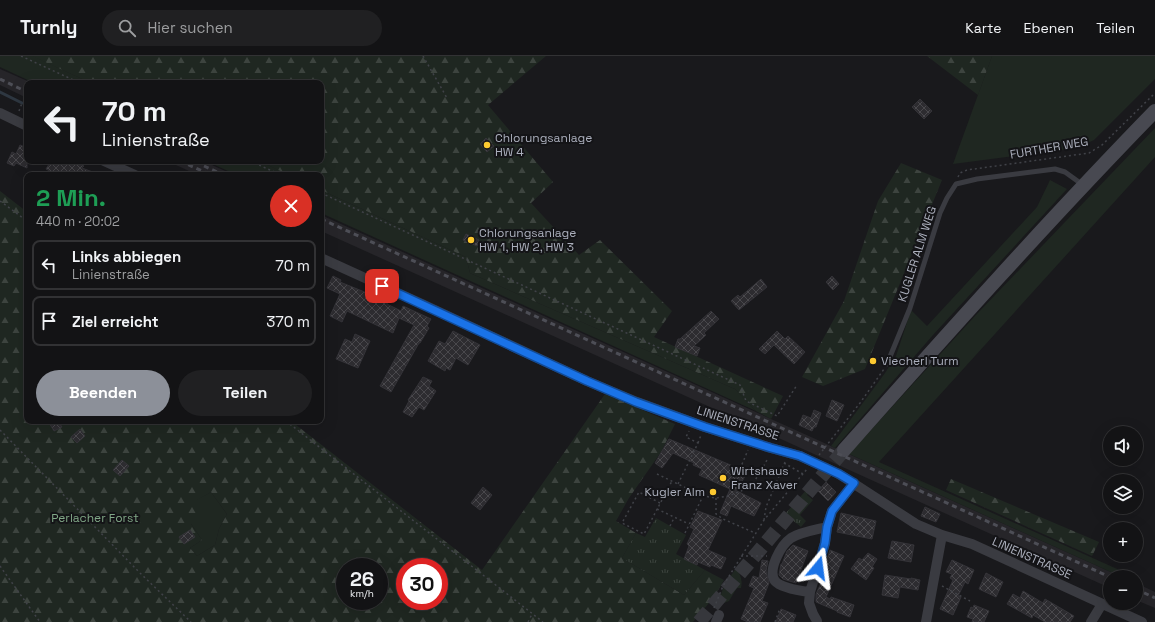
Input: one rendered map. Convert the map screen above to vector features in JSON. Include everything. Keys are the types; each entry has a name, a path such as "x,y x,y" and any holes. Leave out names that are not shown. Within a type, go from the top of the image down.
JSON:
{"main road":[{"path":"844,450 992,284 1084,185 1155,112"}],"street":[{"path":"0,113 24,125"},
{"path":"111,164 128,172"},
{"name":"LINIENSTRASSE","path":"324,259 587,381 636,402 752,442 800,456 839,474 916,524 942,535 972,544 1142,622"},
{"path":"817,621 809,604 810,592 825,543 827,527 832,511 854,483"},
{"path":"810,592 782,586 776,581 772,572 782,546 791,538 827,527"},
{"path":"926,622 942,535"},
{"path":"1091,622 1102,604"}],"lane":[{"path":"956,184 977,179 1055,169 1065,172 1084,185"},
{"name":"KUGLER ALM WEG","path":"887,364 910,308 940,213 956,184"}],"path":[{"path":"21,56 73,80"},
{"path":"423,56 447,98"},
{"name":"FURTHER WEG","path":"956,184 960,173 967,170 1089,153 1102,145 1155,93"},
{"path":"20,109 22,103"},
{"path":"257,164 274,172"},
{"path":"324,195 740,385 746,401 777,416 797,385"},
{"path":"0,201 24,219"},
{"path":"829,442 860,403 887,364"},
{"path":"678,484 698,443 686,437 693,422"},
{"path":"290,424 543,622"},
{"path":"0,430 140,573 191,622"},
{"path":"740,469 752,442"},
{"path":"764,520 766,507 789,452"},
{"path":"657,474 703,496 716,498 729,496 750,487 760,473 768,457"},
{"path":"716,617 723,586 741,556 764,520 803,474 784,463"},
{"path":"660,503 639,492 622,523 644,534 672,481"},
{"path":"685,533 703,496"},
{"path":"716,498 716,514 723,519 755,533"},
{"path":"657,509 689,524"},
{"path":"670,526 674,518"},
{"path":"741,556 777,556"},
{"path":"0,566 40,622"},
{"path":"934,581 970,601"},
{"path":"775,622 780,608"},
{"path":"528,622 532,614"}],"shaded area":[{"path":"0,69 25,80 24,97 0,85"},
{"path":"174,164 210,164 227,172 191,172"},
{"path":"324,216 1106,570 1103,570 1103,585 324,232"},
{"path":"1143,586 1155,592 1155,608 1143,603"}],"green space":[{"path":"0,56 33,56 85,80 28,80 0,67"},
{"path":"32,56 546,56 488,105 553,182 531,203 579,255 600,240 672,311 654,337 783,396 771,419 756,411 735,389 470,273 466,257 324,191 324,172 283,172 265,164 324,164 324,80 84,80"},
{"path":"927,56 992,56 978,95"},
{"path":"992,56 1155,56 1155,79 1094,140 1077,148 953,164"},
{"path":"1155,128 1155,157 879,462 1119,570 1106,570 849,454 975,316"},
{"path":"901,163 942,180 865,369 823,386 802,377 844,301 878,201"},
{"path":"213,164 266,164 283,172 230,172"},
{"path":"1050,180 1067,189 933,335 835,448 831,446 896,356 911,310 927,326 1037,207"},
{"name":"Perlacher Forst","path":"0,191 24,210 24,424 295,424 482,570 605,394 675,424 661,452 629,498 616,521 636,533 622,558 684,595 705,570 724,580 714,597 693,622 0,622","holes":["211,492 227,514 219,529 215,545 197,556 190,548 202,540 191,524 203,513 197,500"]},
{"path":"324,191 466,257 470,273 735,389 756,411 324,214"},
{"path":"951,479 1099,542 1092,556 946,490"},
{"path":"809,487 812,489 807,495 813,500 800,515 806,521 801,527 785,514"},
{"path":"211,492 227,514 219,529 215,545 197,556 190,548 202,540 191,524 196,500"},
{"path":"656,518 686,535 676,554 705,570 684,595 622,558 636,533 645,537"},
{"path":"736,568 740,575 742,585 741,588 737,588 729,601 724,603 720,602 721,593"}],"building":[{"path":"920,99 932,111 924,119 912,107"},
{"name":"Chlorungsanlage HW 4","path":"486,138 494,146 487,152 480,144"},
{"path":"20,145 24,147 24,164 27,164 27,168 16,163 14,166 7,163 12,152 16,154"},
{"path":"49,164 80,164 84,166 82,168 93,172 52,172 46,169"},
{"name":"Chlorungsanlage HW 1, HW 2, HW 3","path":"466,234 479,240 477,246 463,240"},
{"path":"333,276 341,280 340,282 367,293 369,289 390,297 387,304 401,311 403,306 431,319 427,326 429,328 391,392 380,386 414,325 399,318 393,333 347,311 342,322 330,316 340,294 327,288"},
{"path":"832,276 839,284 833,290 826,282"},
{"path":"761,279 767,287 739,310 731,301 738,295 740,297"},
{"path":"711,311 719,319 704,333 706,335 694,346 700,348 697,356 675,347 678,339 680,339"},
{"path":"453,331 480,345 468,365 456,358 450,370 446,368 445,371 428,361 439,341 445,344"},
{"path":"777,331 785,339 788,336 805,352 794,364 774,345 765,354 759,349"},
{"path":"355,334 370,341 358,368 336,359 345,339 352,342"},
{"path":"423,377 432,381 429,386 436,391 424,410 419,407 412,417 403,412 409,401 408,400"},
{"path":"832,400 844,405 837,421 826,416"},
{"path":"814,410 821,413 816,427 814,427 812,431 799,425 803,415 811,418"},
{"path":"50,424 60,424 62,427 54,431"},
{"path":"80,429 85,436 77,443 71,437"},
{"path":"669,439 747,472 737,491 761,503 754,516 731,506 727,516 720,513 730,489 699,475 702,469 693,465 694,463 673,453 662,468 655,463"},
{"path":"122,460 129,466 120,476 113,470"},
{"path":"826,482 836,492 828,501 818,491"},
{"path":"483,487 492,495 480,510 471,503"},
{"path":"925,507 940,514 936,522 921,516"},
{"path":"698,511 722,520 708,550 726,558 721,569 711,565 710,567 698,562 697,565 684,559 689,546 687,544 694,529 690,527"},
{"path":"841,513 876,521 872,539 837,532"},
{"path":"190,530 195,537 184,544 179,537"},
{"path":"892,541 914,545 911,562 888,558"},
{"path":"793,545 808,551 796,583 783,579 779,575 781,564 787,551"},
{"path":"830,550 844,556 826,597 830,599 831,597 854,605 850,617 816,602 816,594 827,570 824,569"},
{"path":"868,553 877,559 872,567 874,568 866,580 851,569 859,558 862,560"},
{"path":"762,560 768,561 766,571 769,583 762,601 768,603 760,622 748,622 741,619 754,588 749,586 753,576 759,578"},
{"path":"952,560 974,570 968,584 965,582 958,596 961,597 953,615 940,609 953,580 950,578 952,574 946,572"},
{"path":"986,573 1003,582 996,597 979,589"},
{"path":"885,575 920,580 918,590 900,587 898,598 882,595"},
{"path":"1023,591 1043,603 1045,599 1074,616 1070,622 1045,622 1033,615 1032,618 1007,604 1013,594 1020,598"},
{"path":"974,605 989,611 984,622 972,622 973,619 967,617 971,607 973,608"},
{"path":"781,609 796,615 793,622 776,622"}],"waterway":[{"path":"0,92 22,103"}],"tunnel":[{"path":"699,622 844,450"}],"railway":[{"path":"0,79 24,91"},
{"path":"187,164 204,172"},
{"path":"204,166 217,172"},
{"path":"324,220 1103,574"},
{"path":"1143,592 1155,598"}],"place":[{"name":"Chlorungsanlage HW 4","path":"487,145"},
{"name":"Chlorungsanlage HW 1, HW 2, HW 3","path":"471,240"},
{"name":"Viecherl Turm","path":"873,361"},
{"name":"Wirtshaus Franz Xaver","path":"723,478"},
{"name":"Kugler Alm","path":"713,492"}],"route":[{"path":"382,286 587,381 636,402 705,427 800,456 839,474 854,483 832,511 818,568"}]}
